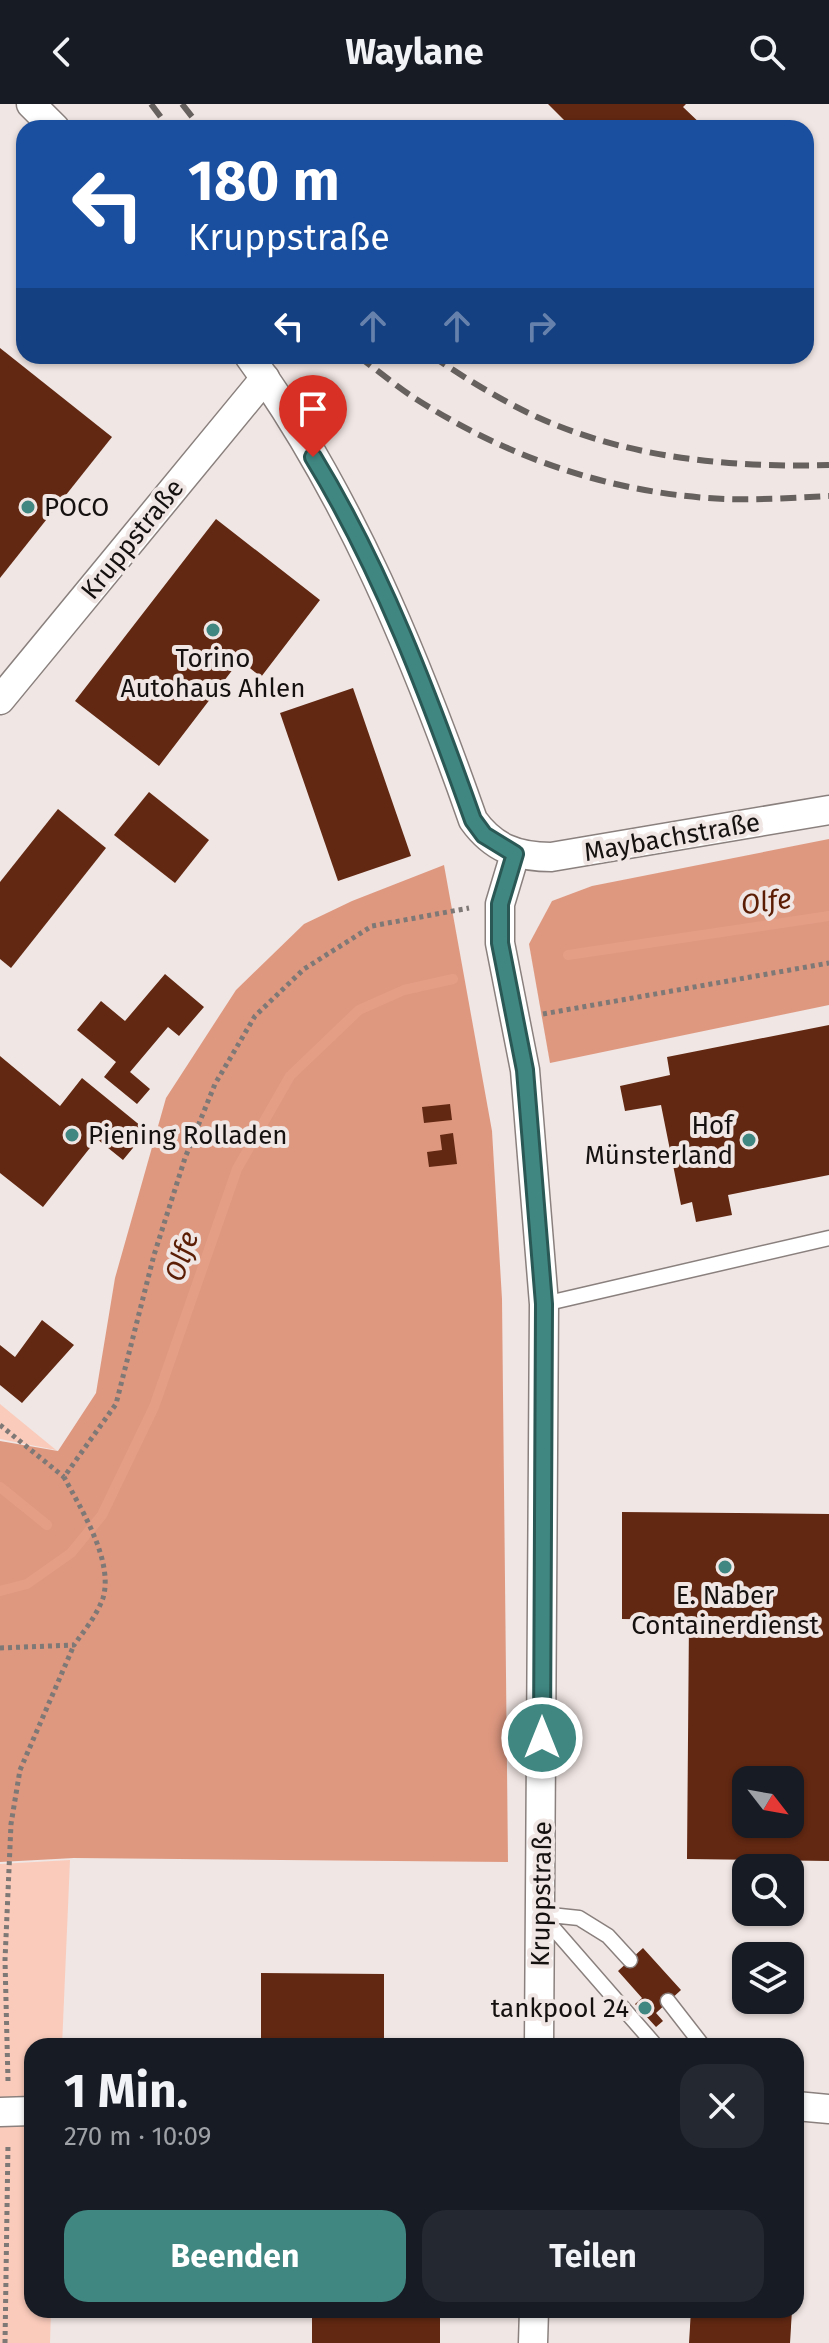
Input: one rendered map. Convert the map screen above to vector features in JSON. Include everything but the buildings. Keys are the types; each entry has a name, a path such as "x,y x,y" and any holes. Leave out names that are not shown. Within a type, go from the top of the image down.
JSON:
{"street":[{"path":"31,104 47,120"},
{"name":"Kruppstraße","path":"0,700 257,367 329,484 387,600 431,703 473,820 484,835 515,854 500,904 500,943 525,1070 544,1304 539,2038"},
{"name":"Maybachstraße","path":"515,854 551,857 581,854 829,810"},
{"path":"804,2107 829,2109"},
{"path":"533,2343 534,2318"}],"lane":[{"path":"544,1304 829,1238"},
{"path":"541,1914 579,1918 608,1936 630,1960"},
{"path":"541,1914 649,2038"},
{"path":"668,2001 697,2038"}],"path":[{"path":"64,1477 116,1404 154,1255 185,1158 215,1084 255,1016 304,969 372,926 500,904"},
{"path":"513,1019 829,963"},
{"path":"0,1425 64,1477 103,1560 106,1584 102,1601 74,1645 20,1770 11,1824 5,1960 14,2111 5,2343"},
{"path":"0,1648 74,1645"}],"shaded area":[{"path":"829,839 829,1005 550,1063 529,944 552,901 592,886"},
{"path":"444,865 492,1131 502,1299 508,1862 74,1858 0,1862 0,1441 58,1451 96,1393 115,1278 166,1098 236,990 304,924 352,901"},
{"path":"0,1404 56,1450 0,1439"},
{"path":"70,1860 62,2038 24,2038 24,2318 51,2318 50,2343 0,2343 0,1864"}],"waterway":[{"name":"Olfe","path":"568,955 829,916"},
{"name":"Olfe","path":"0,1591 27,1584 71,1553 102,1515 154,1407 237,1169 290,1076 359,1010 404,990 453,979"},
{"path":"0,1487 47,1525"}],"railway":[{"path":"151,104 163,120"},
{"path":"182,104 195,120"},
{"path":"369,364 416,399 484,437 556,467 593,478 668,494 707,498 829,496"},
{"path":"445,364 537,417 607,442 680,458 717,462 829,465"}],"place":[{"name":"POCO","path":"28,507"},
{"name":"Torino Autohaus Ahlen","path":"213,630"},
{"name":"Piening Rolladen","path":"72,1135"},
{"name":"Hof Münsterland","path":"749,1140"},
{"name":"E. Naber Containerdienst","path":"725,1567"},
{"name":"tankpool 24","path":"645,2008"}],"route":[{"path":"313,457 387,600 431,703 473,820 484,835 515,854 500,904 500,943 525,1070 544,1304 542,1738"}]}
